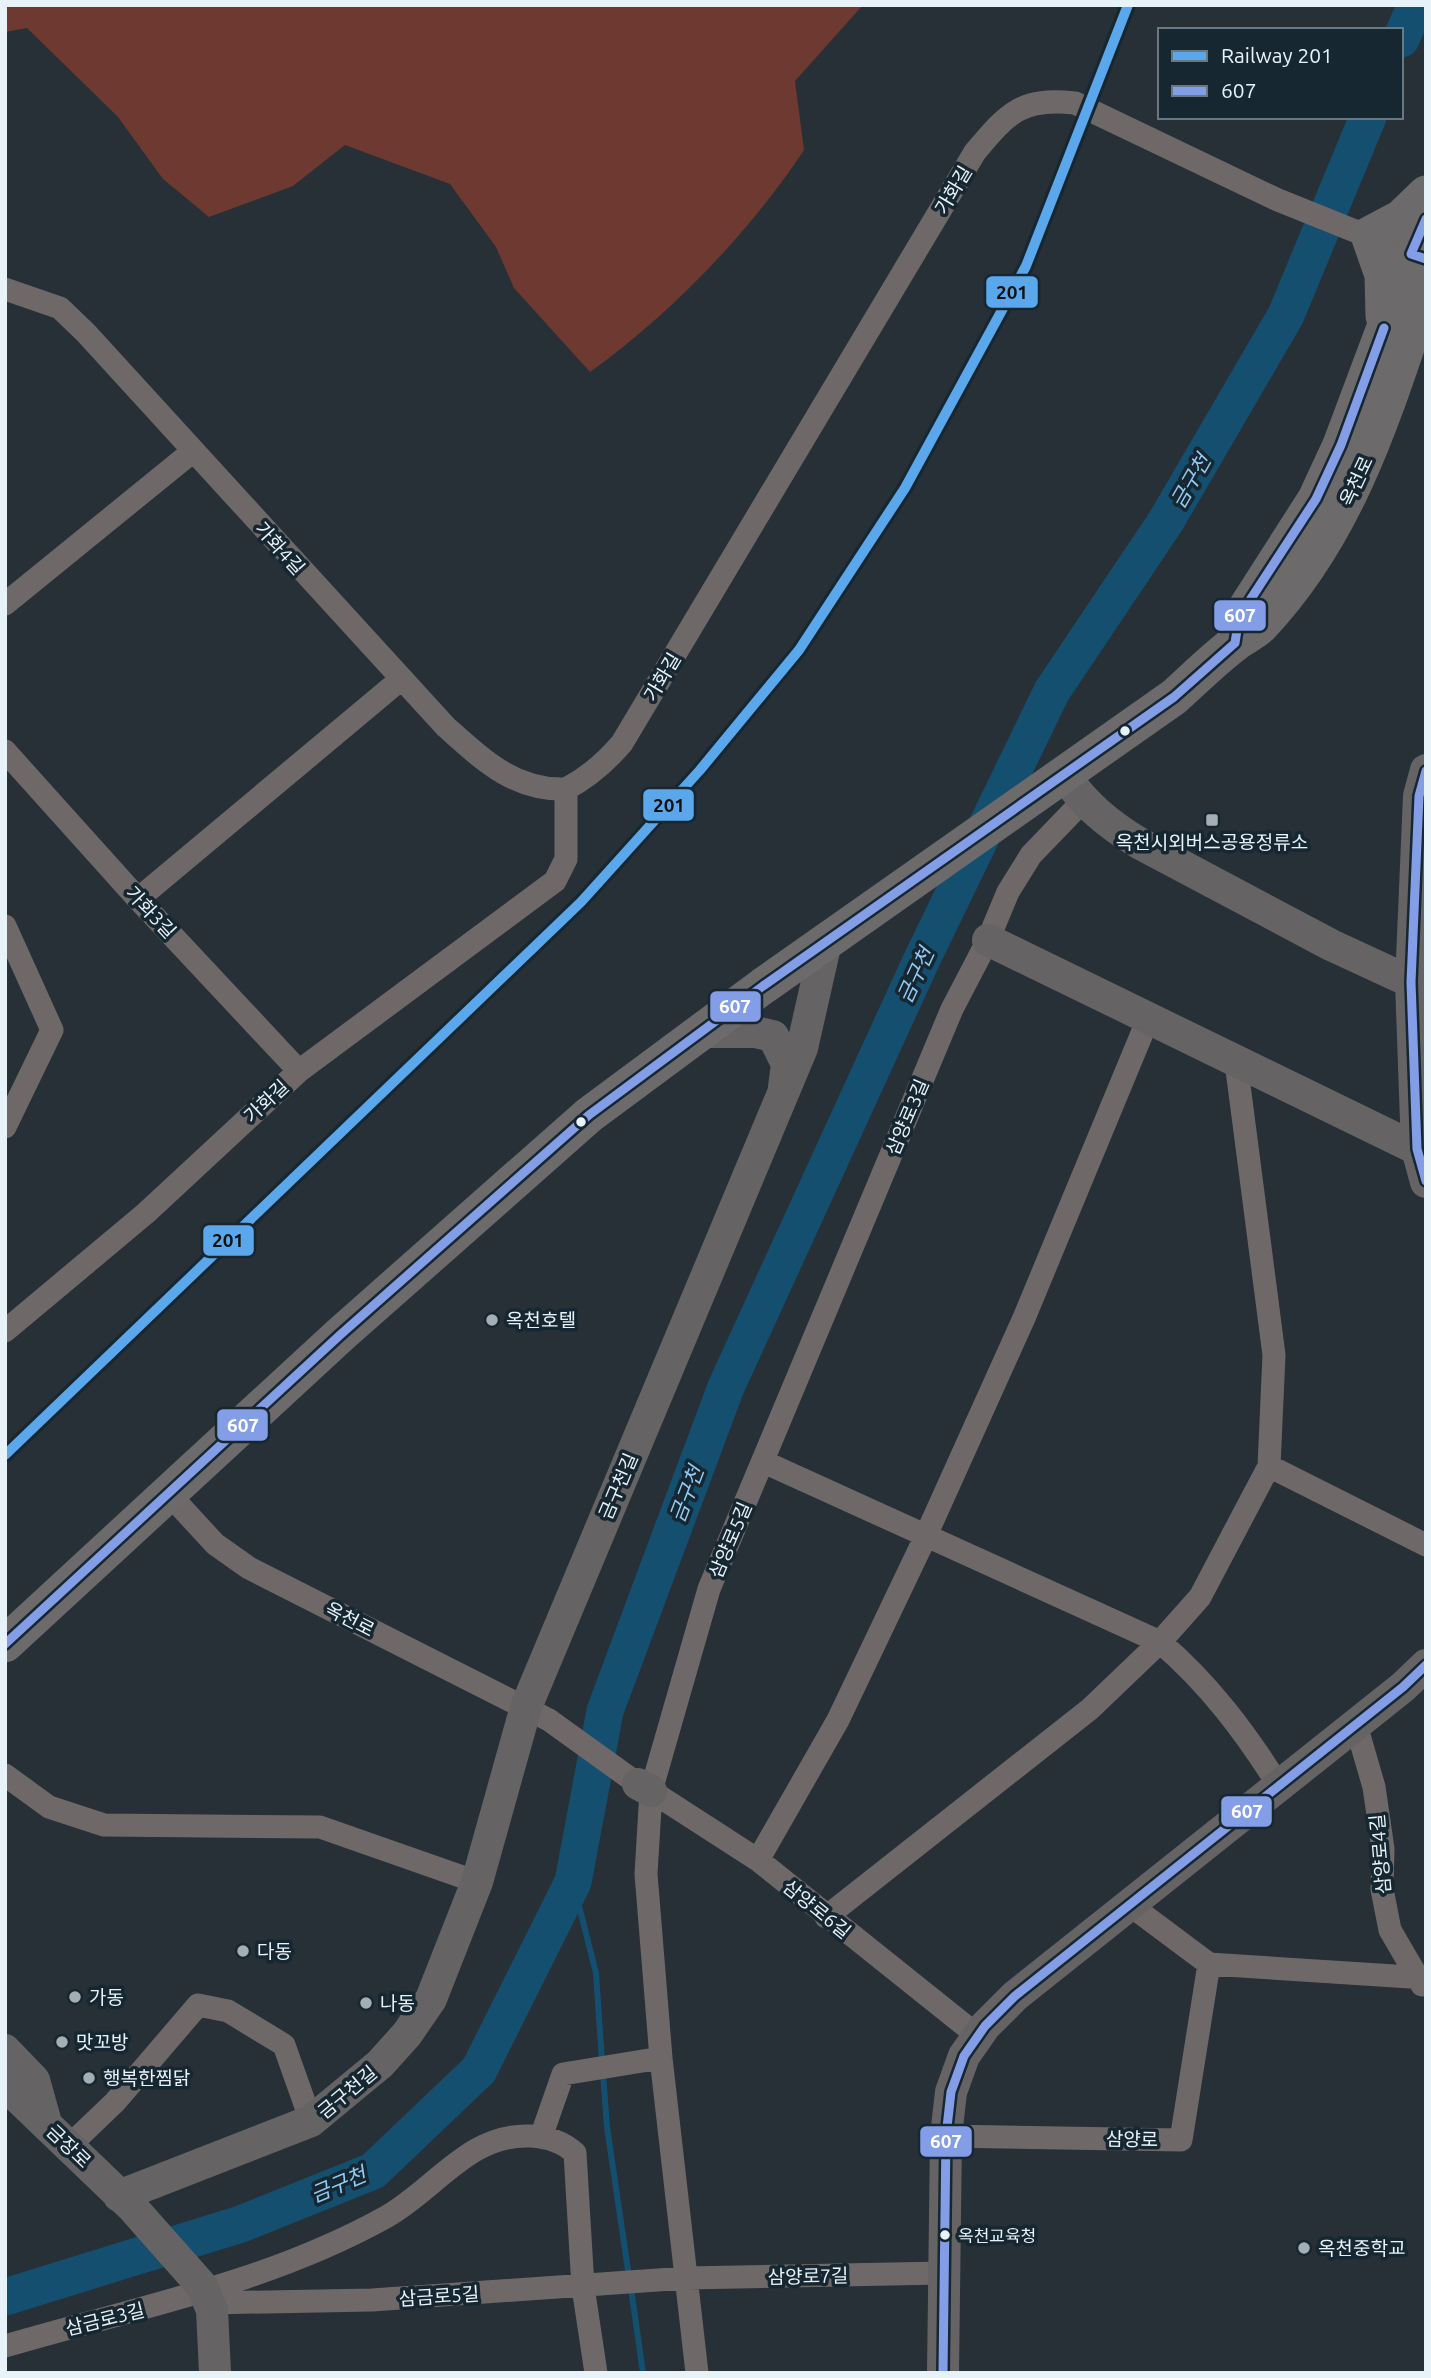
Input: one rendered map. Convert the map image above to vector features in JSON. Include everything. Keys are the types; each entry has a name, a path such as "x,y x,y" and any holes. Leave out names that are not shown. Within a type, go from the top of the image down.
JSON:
{"main road":[{"path":"1404,339 1383,275 1363,233 1401,218 1426,194"},
{"name":"옥천로","path":"826,942 877,905 1074,788 1235,643 1259,628 1314,558 1336,523 1375,439 1404,339 1426,218"},
{"name":"옥천로","path":"1404,339 1426,288"},
{"path":"5,1644 340,1335 589,1115 826,942"}],"street":[{"name":"가화길","path":"5,1331 146,1213 299,1071 555,881 566,859 566,789 595,772 622,743 975,152 1006,115 1044,100 1075,103 1278,200 1363,233"},
{"path":"1363,233 1418,256"},
{"name":"가화4길","path":"5,289 60,308 400,680 493,769 521,783 547,790 566,789"},
{"path":"5,604 192,452"},
{"path":"138,900 400,680"},
{"name":"가화3길","path":"5,751 138,900 299,1071"},
{"path":"1426,770 1419,796 1412,982 1420,1094 1417,1149 1426,1182"},
{"path":"1074,788 1111,826 1139,843 1331,945 1412,982"},
{"name":"삼양로3길","path":"764,1462 952,1009 988,940 1008,892 1074,788"},
{"path":"5,926 52,1030 5,1127"},
{"path":"988,940 1417,1149"},
{"path":"782,1098 802,1048 826,942"},
{"path":"758,1860 838,1720 926,1536 1024,1318 1148,1019"},
{"path":"701,1032 755,1032 773,1036 787,1064 782,1098"},
{"path":"826,1917 1090,1709 1160,1642 1200,1597 1269,1466 1274,1355 1236,1062"},
{"name":"금구천길","path":"125,2202 311,2122 380,2064 407,2034 431,1999 538,1714 782,1098"},
{"path":"764,1462 1160,1642 1210,1689 1246,1734 1279,1786"},
{"name":"삼양로5길","path":"697,2373 679,2279 646,1874 644,1787 709,1588 764,1462"},
{"path":"1269,1466 1426,1545"},
{"name":"옥천로","path":"169,1494 215,1544 248,1567 538,1714 644,1787"},
{"path":"943,2373 946,2136 951,2092 964,2056 978,2036 1016,1996 1356,1725 1426,1665"},
{"name":"삼양로4길","path":"1356,1725 1374,1787 1383,1849 1382,1889 1390,1930 1423,1982"},
{"path":"5,1775 49,1807 104,1825 320,1826 477,1882"},
{"name":"삼양로6길","path":"644,1787 758,1860 978,2036"},
{"path":"1130,1905 1209,1964 1423,1982"},
{"name":"삼양로","path":"946,2136 1181,2140 1209,1964"},
{"path":"69,2146 115,2102 198,2006 228,2011 284,2046 311,2122"},
{"path":"5,2050 34,2080 46,2124"},
{"path":"541,2137 563,2074 661,2058"},
{"name":"금장로","path":"5,2085 125,2202 202,2289"},
{"path":"215,2373 212,2310 202,2289 270,2270 350,2236 390,2215 480,2146 502,2139 541,2137 566,2145 575,2153 590,2286 596,2373"},
{"name":"삼양로7길","path":"590,2286 679,2279 943,2273"},
{"name":"삼금로5길","path":"202,2289 372,2300 590,2286"},
{"name":"삼금로3길","path":"5,2346 202,2289"}],"shaded area":[{"path":"5,5 863,5 795,81 804,150 783,181 734,241 679,298 650,325 590,372 514,288 496,247 450,184 345,145 293,186 209,217 163,179 118,117 27,28 5,32"}],"waterway":[{"name":"금구천","path":"1403,34 1416,5"},
{"name":"금구천","path":"5,2297 241,2224 373,2171 479,2070 573,1882 605,1711 726,1387 922,959 1052,691 1166,521 1286,315 1367,119"},
{"name":"금구천","path":"573,1882 596,1973 602,2062"},
{"name":"금구천","path":"603,2073 607,2127 629,2277"},
{"name":"금구천","path":"631,2288 643,2373"}],"rail line":[{"name":"201","path":"5,1455 581,902 700,770 799,650 905,488 1026,266 1128,5"}],"transit line":[{"name":"607","path":"1426,219 1411,254 1426,259"},
{"name":"607","path":"5,1644 340,1335 589,1115 763,986 1174,697 1235,643 1239,617 1316,499 1341,445 1384,328"},
{"name":"607","path":"1426,771 1419,796 1411,982 1417,1149 1426,1181"},
{"name":"607","path":"943,2373 946,2136 951,2092 964,2056 985,2026 1015,1996 1403,1687 1426,1665"}],"place":[{"name":"옥천시외버스공용정류소","path":"1212,820"},
{"name":"옥천호텔","path":"492,1320"},
{"name":"다동","path":"243,1951"},
{"name":"가동","path":"75,1997"},
{"name":"나동","path":"366,2003"},
{"name":"맛꼬방","path":"62,2042"},
{"name":"행복한찜닭","path":"89,2078"},
{"name":"옥천교육청","path":"945,2235"},
{"name":"옥천중학교","path":"1304,2248"}]}
